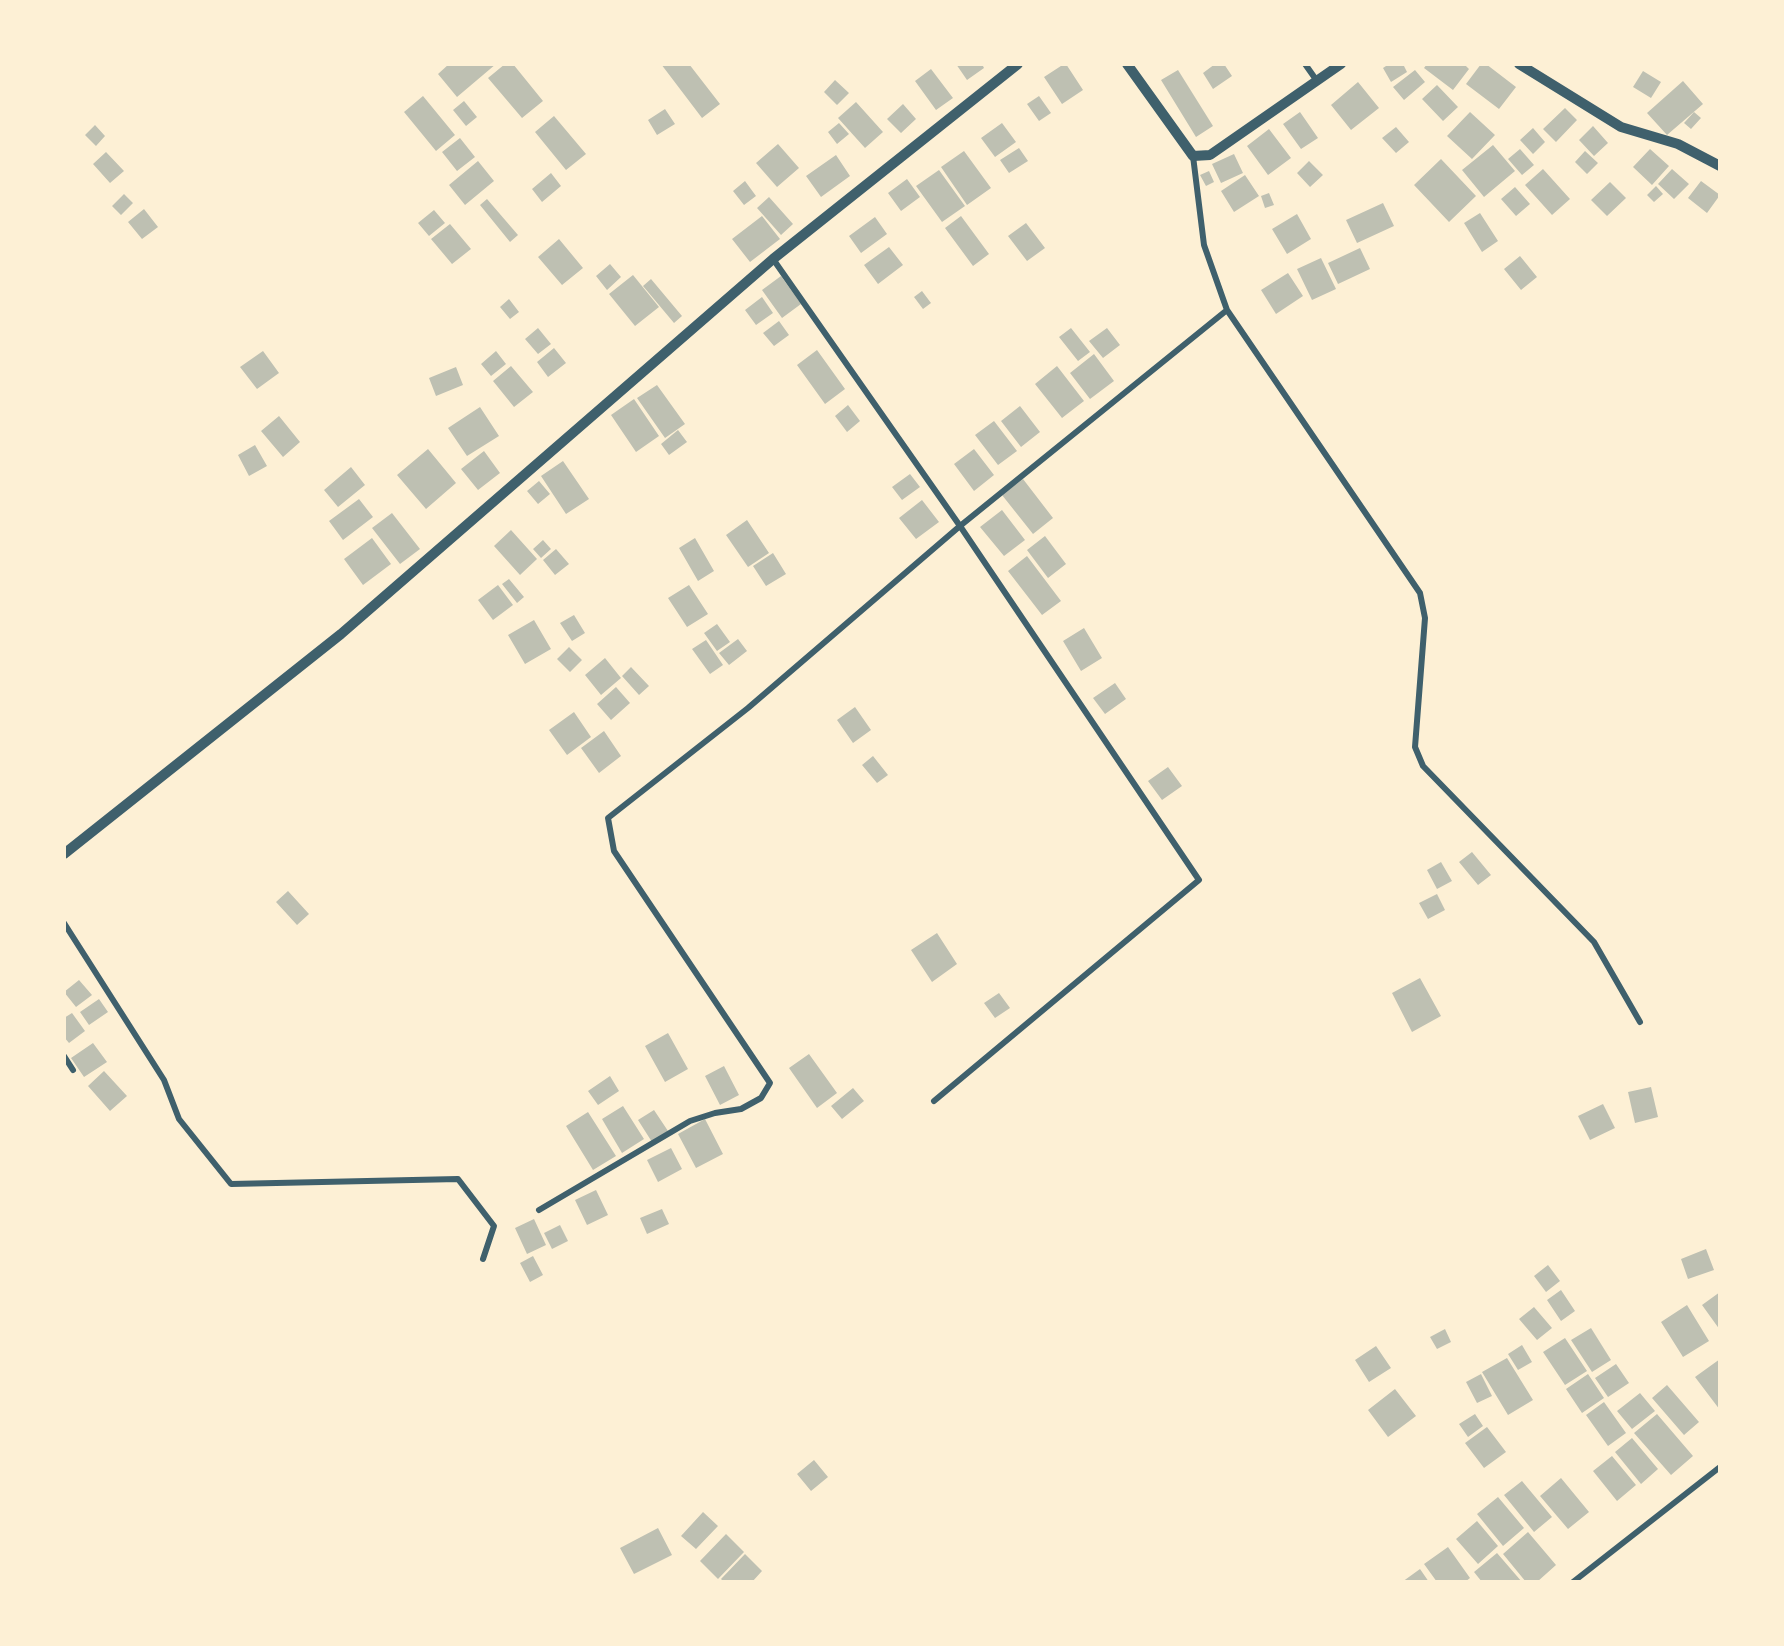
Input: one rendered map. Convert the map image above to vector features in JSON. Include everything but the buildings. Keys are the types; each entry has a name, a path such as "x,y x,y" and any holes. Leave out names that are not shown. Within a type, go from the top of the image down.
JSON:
{"street":[{"path":"64,854 341,634 773,259 1018,64"},
{"path":"1127,64 1193,156 1204,245 1227,310 1420,593 1425,618 1414,747 1423,766 1594,942 1640,1022"},
{"path":"1305,64 1317,81"},
{"path":"1193,156 1210,155 1341,64"},
{"path":"1520,64 1621,127 1678,144 1719,166"},
{"path":"773,259 960,526 1199,880 934,1101"},
{"path":"539,1210 690,1121 715,1113 741,1109 761,1098 770,1083 614,851 608,818 748,708 960,526 1227,310"},
{"path":"64,923 164,1080 179,1119 231,1184 458,1179 494,1226 483,1259"},
{"path":"64,1056 73,1070"},
{"path":"1573,1581 1719,1467"}]}
